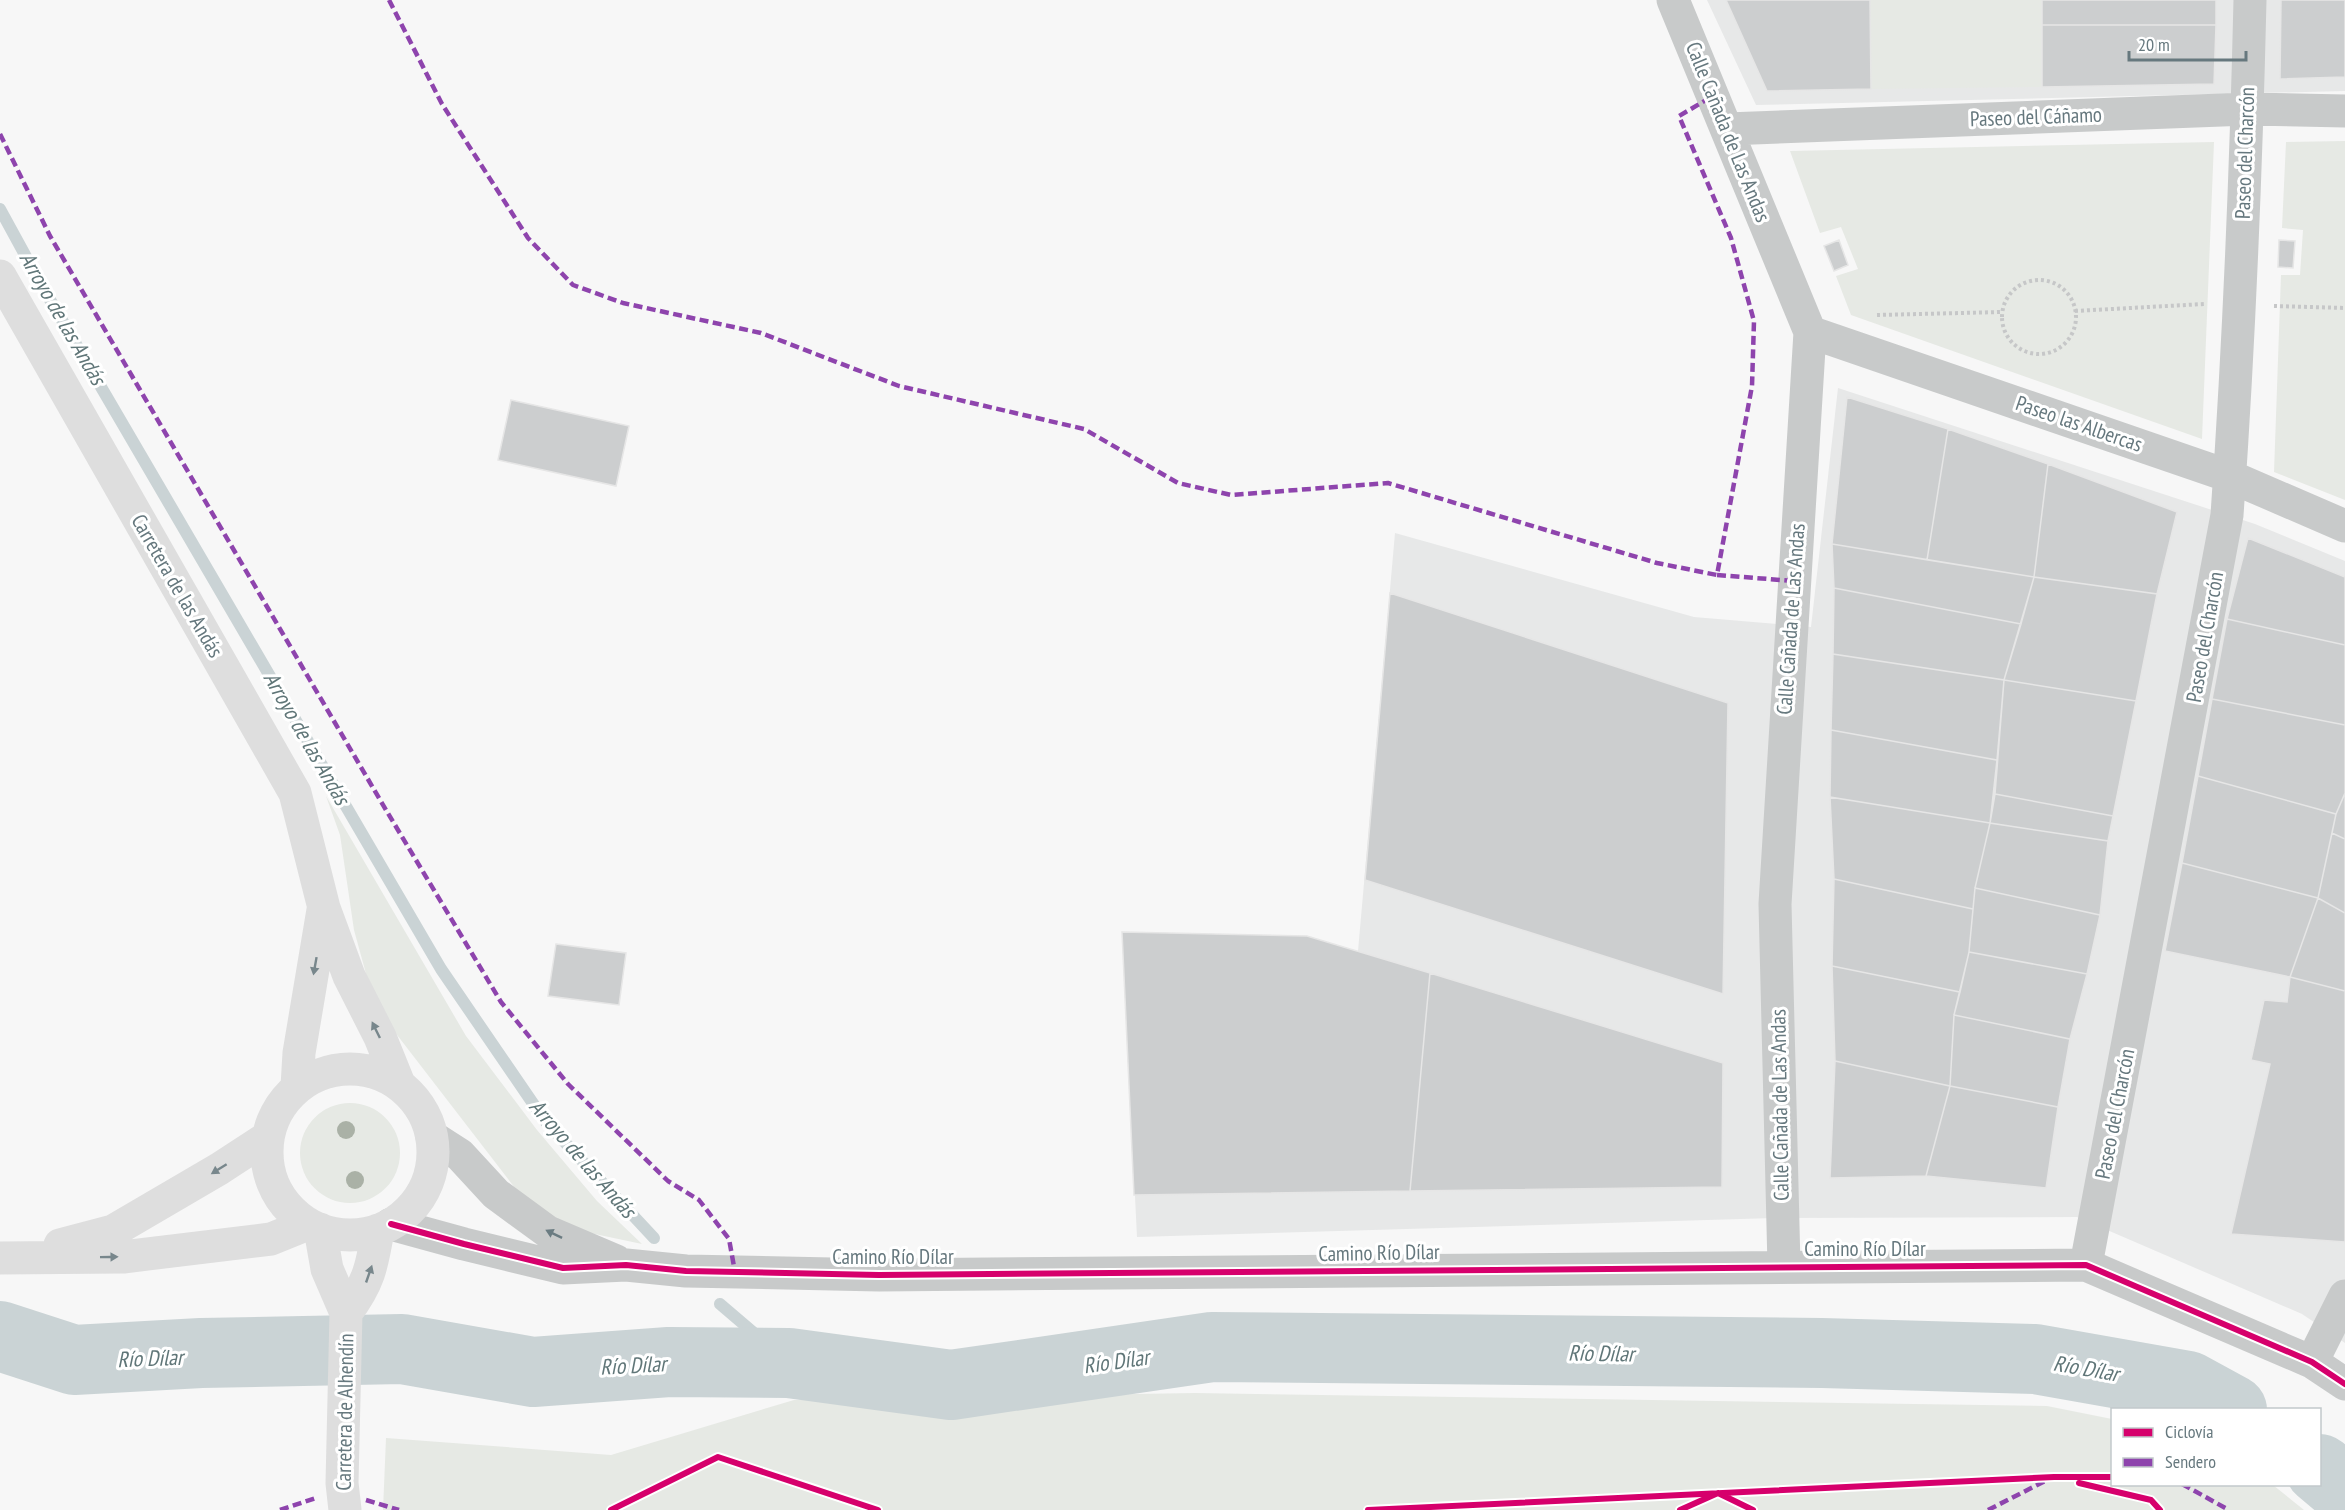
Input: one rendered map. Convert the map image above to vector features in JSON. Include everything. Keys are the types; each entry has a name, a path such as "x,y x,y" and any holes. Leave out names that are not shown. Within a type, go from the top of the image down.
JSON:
{"street":[{"name":"Calle Cañada de Las Andas","path":"1673,0 1810,332 1775,904 1784,1266"},
{"name":"Paseo del Charcón","path":"2086,1265 2201,660 2226,515 2239,305 2248,109 2250,0"},
{"name":"Paseo del Cáñamo","path":"1727,129 2248,109 2345,111"},
{"name":"Carretera de las Andás","path":"0,276 295,793 324,908 349,976 380,1038 399,1084"},
{"name":"Paseo las Albercas","path":"1810,332 2229,476 2345,526"},
{"name":"Carretera de las Andás","path":"297,1087 299,1053 324,908"},
{"path":"348,1068 375,1072 399,1084 415,1099 426,1117 432,1137 433,1162 425,1187 411,1208 385,1227 359,1234 340,1234 314,1227 288,1208 274,1187 267,1162 268,1137 274,1118 284,1101 297,1087 321,1074 348,1068"},
{"path":"4,1258 113,1231 219,1169 268,1137"},
{"name":"Camino Río Dílar","path":"432,1137 460,1155 496,1194 548,1232 626,1265"},
{"path":"4,1258 123,1257 271,1239 314,1227"},
{"name":"Carretera de Alhendín","path":"314,1227 327,1269 346,1313 344,1496"},
{"name":"Camino Río Dílar","path":"385,1227 563,1268 626,1265 686,1271 879,1275 2086,1265 2312,1362 2345,1384"},
{"name":"Carretera de Alhendín","path":"346,1313 362,1292 385,1227"},
{"path":"2312,1362 2345,1296"}],"path":[{"path":"2042,280 2065,291 2075,311 2073,333 2065,344 2054,351 2042,354 2029,353 2017,347 2007,338 2002,312 2005,301 2013,291 2024,283 2042,280"},
{"path":"2075,311 2212,303 2345,308"},
{"path":"1874,315 2002,312"}],"shaded area":[{"path":"1707,0 2345,0 2345,91 1756,105"},
{"path":"1870,0 2042,0 2042,87 1871,89"},
{"path":"2345,141 2345,500 2274,472 2281,275 2300,275 2303,230 2282,228 2286,142"},
{"path":"2214,142 2202,439 1851,315 1836,276 1858,269 1841,227 1820,233 1790,151"},
{"path":"1838,388 2255,524 2345,561 2345,1343 2302,1314 2077,1217 1774,1218 1137,1237 1122,932 1358,951 1395,533 1694,617 1811,627"},
{"path":"326,796 466,1036 537,1130 597,1201 642,1244 590,1233 550,1217 515,1188 394,1031 368,981 354,930 340,835"},
{"path":"350,1103 369,1106 386,1117 397,1134 400,1153 397,1172 386,1189 369,1200 350,1203 331,1200 314,1189 303,1172 300,1153 303,1134 314,1117 331,1106"},
{"path":"1195,1393 2047,1406 2111,1419 2111,1486 2274,1486 2304,1510 383,1510 386,1438 611,1455 794,1400"}],"building":[{"path":"1726,0 1870,0 1871,89 1767,91"},
{"path":"2042,0 2216,0 2216,25 2042,25"},
{"path":"2281,0 2345,0 2345,77 2280,79"},
{"path":"2042,25 2216,25 2214,84 2042,87"},
{"path":"1839,240 1848,265 1834,271 1824,246"},
{"path":"2279,240 2295,241 2293,268 2278,267"},
{"path":"1847,397 1948,429 1927,560 1832,544"},
{"path":"511,400 629,426 616,486 498,460"},
{"path":"1948,429 2048,464 2034,577 1927,560"},
{"path":"2048,464 2177,512 2157,594 2034,577"},
{"path":"2248,538 2345,577 2345,645 2227,619"},
{"path":"1832,544 2034,577 2021,624 1834,588"},
{"path":"2034,577 2157,594 2136,701 2004,680"},
{"path":"1834,588 2021,624 2004,680 1833,654"},
{"path":"1390,593 1728,703 1723,994 1365,880"},
{"path":"2227,619 2345,645 2345,725 2212,699"},
{"path":"1833,654 2004,680 1997,760 1831,730"},
{"path":"2004,680 2136,701 2113,816 1995,794"},
{"path":"2212,699 2345,725 2345,793 2336,814 2198,776"},
{"path":"1831,730 1997,760 1990,823 1830,797"},
{"path":"2198,776 2336,814 2318,898 2182,863"},
{"path":"2345,793 2345,839 2332,833 2336,814"},
{"path":"1995,794 2113,816 2108,841 1990,823"},
{"path":"1830,797 1990,823 1975,888 1973,909 1834,879"},
{"path":"1990,823 2108,841 2100,915 1975,888"},
{"path":"2332,833 2345,839 2345,913 2318,898"},
{"path":"2182,863 2318,898 2290,977 2165,951"},
{"path":"1834,879 1973,909 1969,952 1960,992 1832,966"},
{"path":"1975,888 2100,915 2087,974 1969,952"},
{"path":"2318,898 2345,913 2345,991 2290,977"},
{"path":"1122,932 1307,936 1430,973 1410,1191 1134,1195"},
{"path":"556,944 626,953 619,1005 548,996"},
{"path":"1969,952 2087,974 2070,1039 1954,1015"},
{"path":"1832,966 1960,992 1954,1015 1950,1086 1835,1061"},
{"path":"1430,973 1723,1063 1722,1187 1410,1191"},
{"path":"2290,977 2345,991 2345,1242 2231,1234 2270,1064 2251,1060 2264,1000 2287,1002"},
{"path":"1954,1015 2070,1039 2058,1107 1950,1086"},
{"path":"1835,1061 1950,1086 1926,1176 1830,1178"},
{"path":"1950,1086 2058,1107 2046,1188 1926,1176"}],"waterway":[{"name":"Arroyo de las Andás","path":"0,209 42,286 441,969 545,1121 654,1238"},
{"name":"Arroyo de las Andás","path":"720,1304 789,1363"},
{"name":"Río Dílar","path":"0,1336 74,1360 201,1353 402,1349 533,1372 669,1362 789,1363 951,1385 1212,1347 1822,1353 2035,1359 2188,1386 2228,1408"},
{"name":"Río Dílar","path":"2321,1470 2345,1490"}],"marked path":[{"path":"389,0 442,104 528,238 573,285 623,303 761,333 899,386 1084,429 1178,483 1231,495 1388,483 1657,563 1717,575 1752,386 1754,321 1731,238 1679,116 1713,96"},
{"path":"0,134 50,236 501,1002 568,1084 668,1181 699,1200 729,1239 735,1272"},
{"path":"1717,575 1794,581"},
{"path":"1988,1510 2045,1481"},
{"path":"2186,1486 2229,1510"},
{"path":"280,1510 316,1498"},
{"path":"366,1500 399,1510"}],"cycle path":[{"path":"391,1224 563,1268 626,1265 686,1271 879,1275 2086,1265 2312,1362 2345,1384"},
{"path":"611,1510 718,1457 878,1510"},
{"path":"1368,1510 2054,1477 2111,1477"},
{"path":"2079,1483 2151,1500 2160,1510"},
{"path":"1680,1510 1718,1493 1753,1510"}]}
